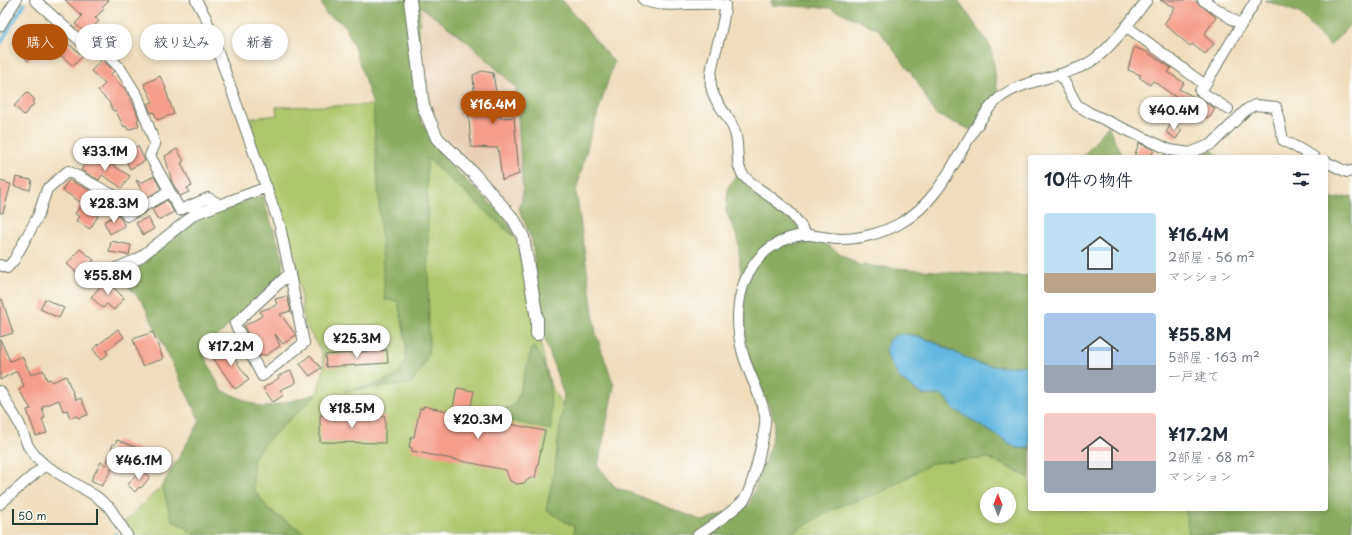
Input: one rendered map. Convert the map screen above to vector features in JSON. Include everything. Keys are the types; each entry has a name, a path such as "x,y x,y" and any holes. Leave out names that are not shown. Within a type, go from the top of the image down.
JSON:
{"street":[{"path":"0,26 16,0"},
{"path":"35,0 88,48 99,47 120,68 138,97 155,144 150,156 180,210 208,198 219,204"},
{"path":"196,0 206,18 280,226 290,273 304,343 262,376 235,324 290,273"},
{"path":"410,0 423,106 437,138 474,174 514,220 523,238 537,319 537,334"},
{"path":"644,0 658,4 712,2 725,5 725,16 711,76 713,94 728,116 736,135 738,160 743,176 791,213 800,224 806,235"},
{"path":"698,535 745,500 759,457 766,417 743,353 738,325 739,296 747,277 759,258 779,241 806,235 854,239 867,236 899,224 928,203 956,162 978,124 994,102 1010,91 1077,68 1096,58 1126,26 1147,0"},
{"path":"1203,0 1235,20"},
{"path":"1228,110 1200,92 1256,0"},
{"path":"1126,26 1205,85"},
{"path":"1060,74 1077,105 1090,113 1170,150 1190,153 1212,144 1247,109 1254,105 1263,105 1276,107 1283,140 1310,155"},
{"path":"1328,163 1346,172 1352,171"},
{"path":"0,265 7,268 14,260 38,216 46,189 68,171 115,196 127,216 169,192"},
{"path":"116,268 138,260 195,214 267,187"},
{"path":"0,392 19,423 28,446 45,465 96,497 110,508 127,535"},
{"path":"0,504 45,465"}],"shaded area":[{"path":"420,5 468,42 516,87 523,194 519,209 500,196 447,144 431,110 426,94"}],"green space":[{"path":"320,0 562,0 614,62 590,137 576,191 596,334 614,386 598,466 615,487 703,521 749,505 772,440 775,421 747,353 738,239 726,211 728,187 737,174 788,216 799,228 859,265 970,274 1028,276 1028,365 1004,367 984,365 968,359 938,343 907,334 896,335 888,358 900,379 923,395 940,395 946,398 954,409 1017,448 1028,448 1028,477 989,458 932,463 882,492 835,508 789,535 574,535 574,527 546,510 555,467 564,395 543,334 532,241 519,209 523,194 516,87 468,42 420,6 417,102 420,118 438,150 449,164 504,216 515,236 512,235 427,158 429,344 427,356 421,370 410,384 344,391 378,383 395,376 401,370 405,362 406,342 398,301 385,300 373,105 355,49 344,24 326,14"},
{"path":"771,0 958,0 989,44 993,58 998,96 971,130 935,114 917,81 878,29 831,8 771,5"},
{"path":"1264,0 1352,0 1352,22 1330,46 1299,13"},
{"path":"373,105 504,216 515,236 550,384 597,466 615,487 703,521 749,505 872,420 1028,350 1028,511 1239,511 1260,535 253,535 201,435 317,394 324,368 322,353 304,323 296,256 245,119 277,115 276,107"},
{"path":"1108,125 1121,155 1085,155"},
{"path":"1212,150 1218,155 1200,155"},
{"path":"1166,152 1189,155 1164,155"},
{"path":"262,196 283,258 282,274 202,351 221,390 263,408 317,394 269,439 253,458 253,488 269,510 308,535 198,535 172,520 162,486 200,421 143,303 115,271 204,215 224,206"},
{"path":"1352,196 1352,535 1189,535 1185,511 1328,511 1328,200"},
{"path":"532,348 535,348 541,358 548,377 551,398 551,430 500,418 503,410 512,406 517,400"},
{"path":"162,486 172,520 198,535 132,535 123,523"}],"water":[{"path":"903,334 917,336 979,364 1000,367 1028,365 1028,448 1017,448 954,409 946,398 940,395 923,395 900,379 888,358 886,347 889,340 896,335"}],"building":[{"path":"65,0 109,0 102,7 104,9 95,18 99,21 96,24 76,25 75,24 82,16"},
{"path":"1160,0 1194,0 1216,17 1204,35 1214,44 1205,54 1192,44 1190,46 1164,24 1175,8"},
{"path":"68,44 76,50 76,60 79,60 73,66 66,60 68,60"},
{"path":"1134,47 1147,52 1171,68 1168,72 1184,83 1179,89 1215,108 1211,116 1208,118 1193,110 1191,113 1182,107 1184,103 1153,81 1150,85 1139,77 1141,75 1128,70"},
{"path":"101,60 103,60 114,71 110,75 125,89 135,108 139,119 137,120 139,126 128,130 126,126 124,127 115,110 113,111 109,102 98,91 105,84 91,71"},
{"path":"482,71 493,73 500,118 514,117 519,174 502,180 498,148 471,147 468,107 475,104 473,75"},
{"path":"160,76 166,88 174,114 157,120 154,112 151,113 147,104 153,102 144,84"},
{"path":"27,92 35,100 32,102 34,104 24,115 14,106"},
{"path":"1172,123 1182,130 1176,139 1166,132"},
{"path":"1139,143 1154,150 1152,155 1135,155"},
{"path":"138,146 145,161 130,169 123,154"},
{"path":"177,149 184,161 181,163 192,186 187,188 189,192 180,196 172,182 165,156"},
{"path":"89,156 109,167 111,164 130,176 122,188 102,175 99,180 81,170"},
{"path":"154,176 161,189 146,198 136,180 141,183"},
{"path":"16,177 32,180 30,190 14,186"},
{"path":"69,180 103,197 93,213 98,216 90,229 76,221 79,216 75,214 82,203 62,190"},
{"path":"0,181 11,184 3,213 0,213"},
{"path":"167,200 174,212 158,220 152,209"},
{"path":"118,214 125,226 110,234 104,222"},
{"path":"148,217 154,229 143,235 136,223"},
{"path":"111,241 131,245 129,255 109,252"},
{"path":"80,249 94,260 81,276 67,264"},
{"path":"106,280 124,298 114,310 107,304 103,308 91,297"},
{"path":"287,296 291,311 280,314 296,335 283,344 275,334 280,346 265,356 264,354 259,357 244,326 262,316 260,311 277,305 275,299"},
{"path":"2,299 13,333 0,337 0,300"},
{"path":"45,299 64,308 59,318 40,309"},
{"path":"118,329 124,337 106,351 108,354 101,360 93,349"},
{"path":"153,332 163,359 142,366 133,339"},
{"path":"0,339 10,361 22,356 31,375 43,370 47,380 50,379 52,382 66,376 76,400 81,398 88,415 78,418 77,416 70,418 67,410 63,411 59,400 42,407 45,418 42,419 47,433 36,436 27,410 31,409 19,390 24,386 17,371 0,380"},
{"path":"230,345 238,355 234,358 249,380 235,389 213,358"},
{"path":"387,350 388,363 326,367 325,355"},
{"path":"310,355 321,368 310,376 300,364"},
{"path":"291,371 296,383 280,390 284,395 273,402 263,388 279,378 278,376"},
{"path":"457,388 474,391 469,416 545,431 535,478 532,477 524,483 517,484 510,481 506,470 412,451 412,448 409,447 411,437 414,437 420,408 423,409 423,406 452,412"},
{"path":"320,415 385,416 385,443 320,442"},
{"path":"117,440 138,448 138,453 133,468 116,462 102,486 91,480 101,462 106,465 113,444 115,444"},
{"path":"140,469 150,477 141,488 139,487 135,492 128,485"}],"waterway":[{"path":"0,44 24,4"}]}
